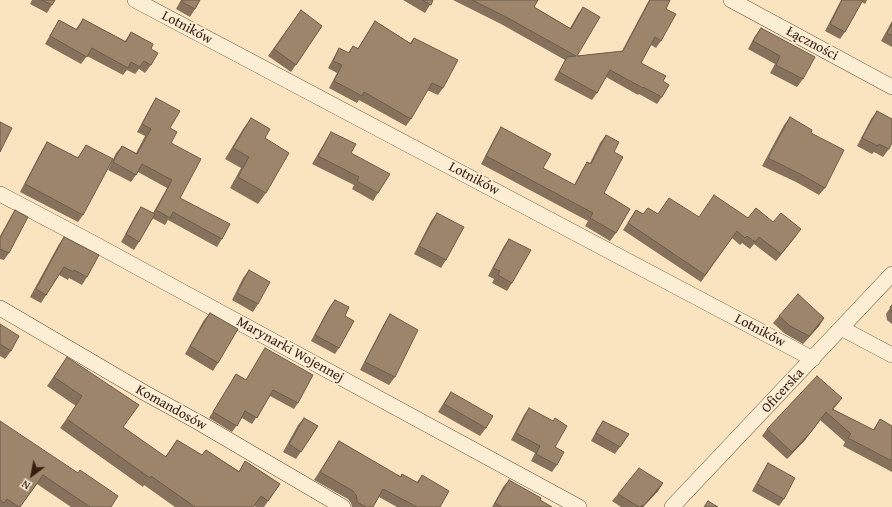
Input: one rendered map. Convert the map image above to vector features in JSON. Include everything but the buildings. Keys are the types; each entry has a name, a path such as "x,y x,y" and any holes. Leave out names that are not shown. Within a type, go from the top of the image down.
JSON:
{"street":[{"name":"Lotników","path":"135,0 813,359"},
{"name":"Łączności","path":"731,0 892,87"},
{"name":"Marynarki Wojennej","path":"0,194 580,507"},
{"name":"Oficerska","path":"672,507 892,274"},
{"name":"Komandosów","path":"0,308 343,507"},
{"path":"842,328 892,355"}]}
